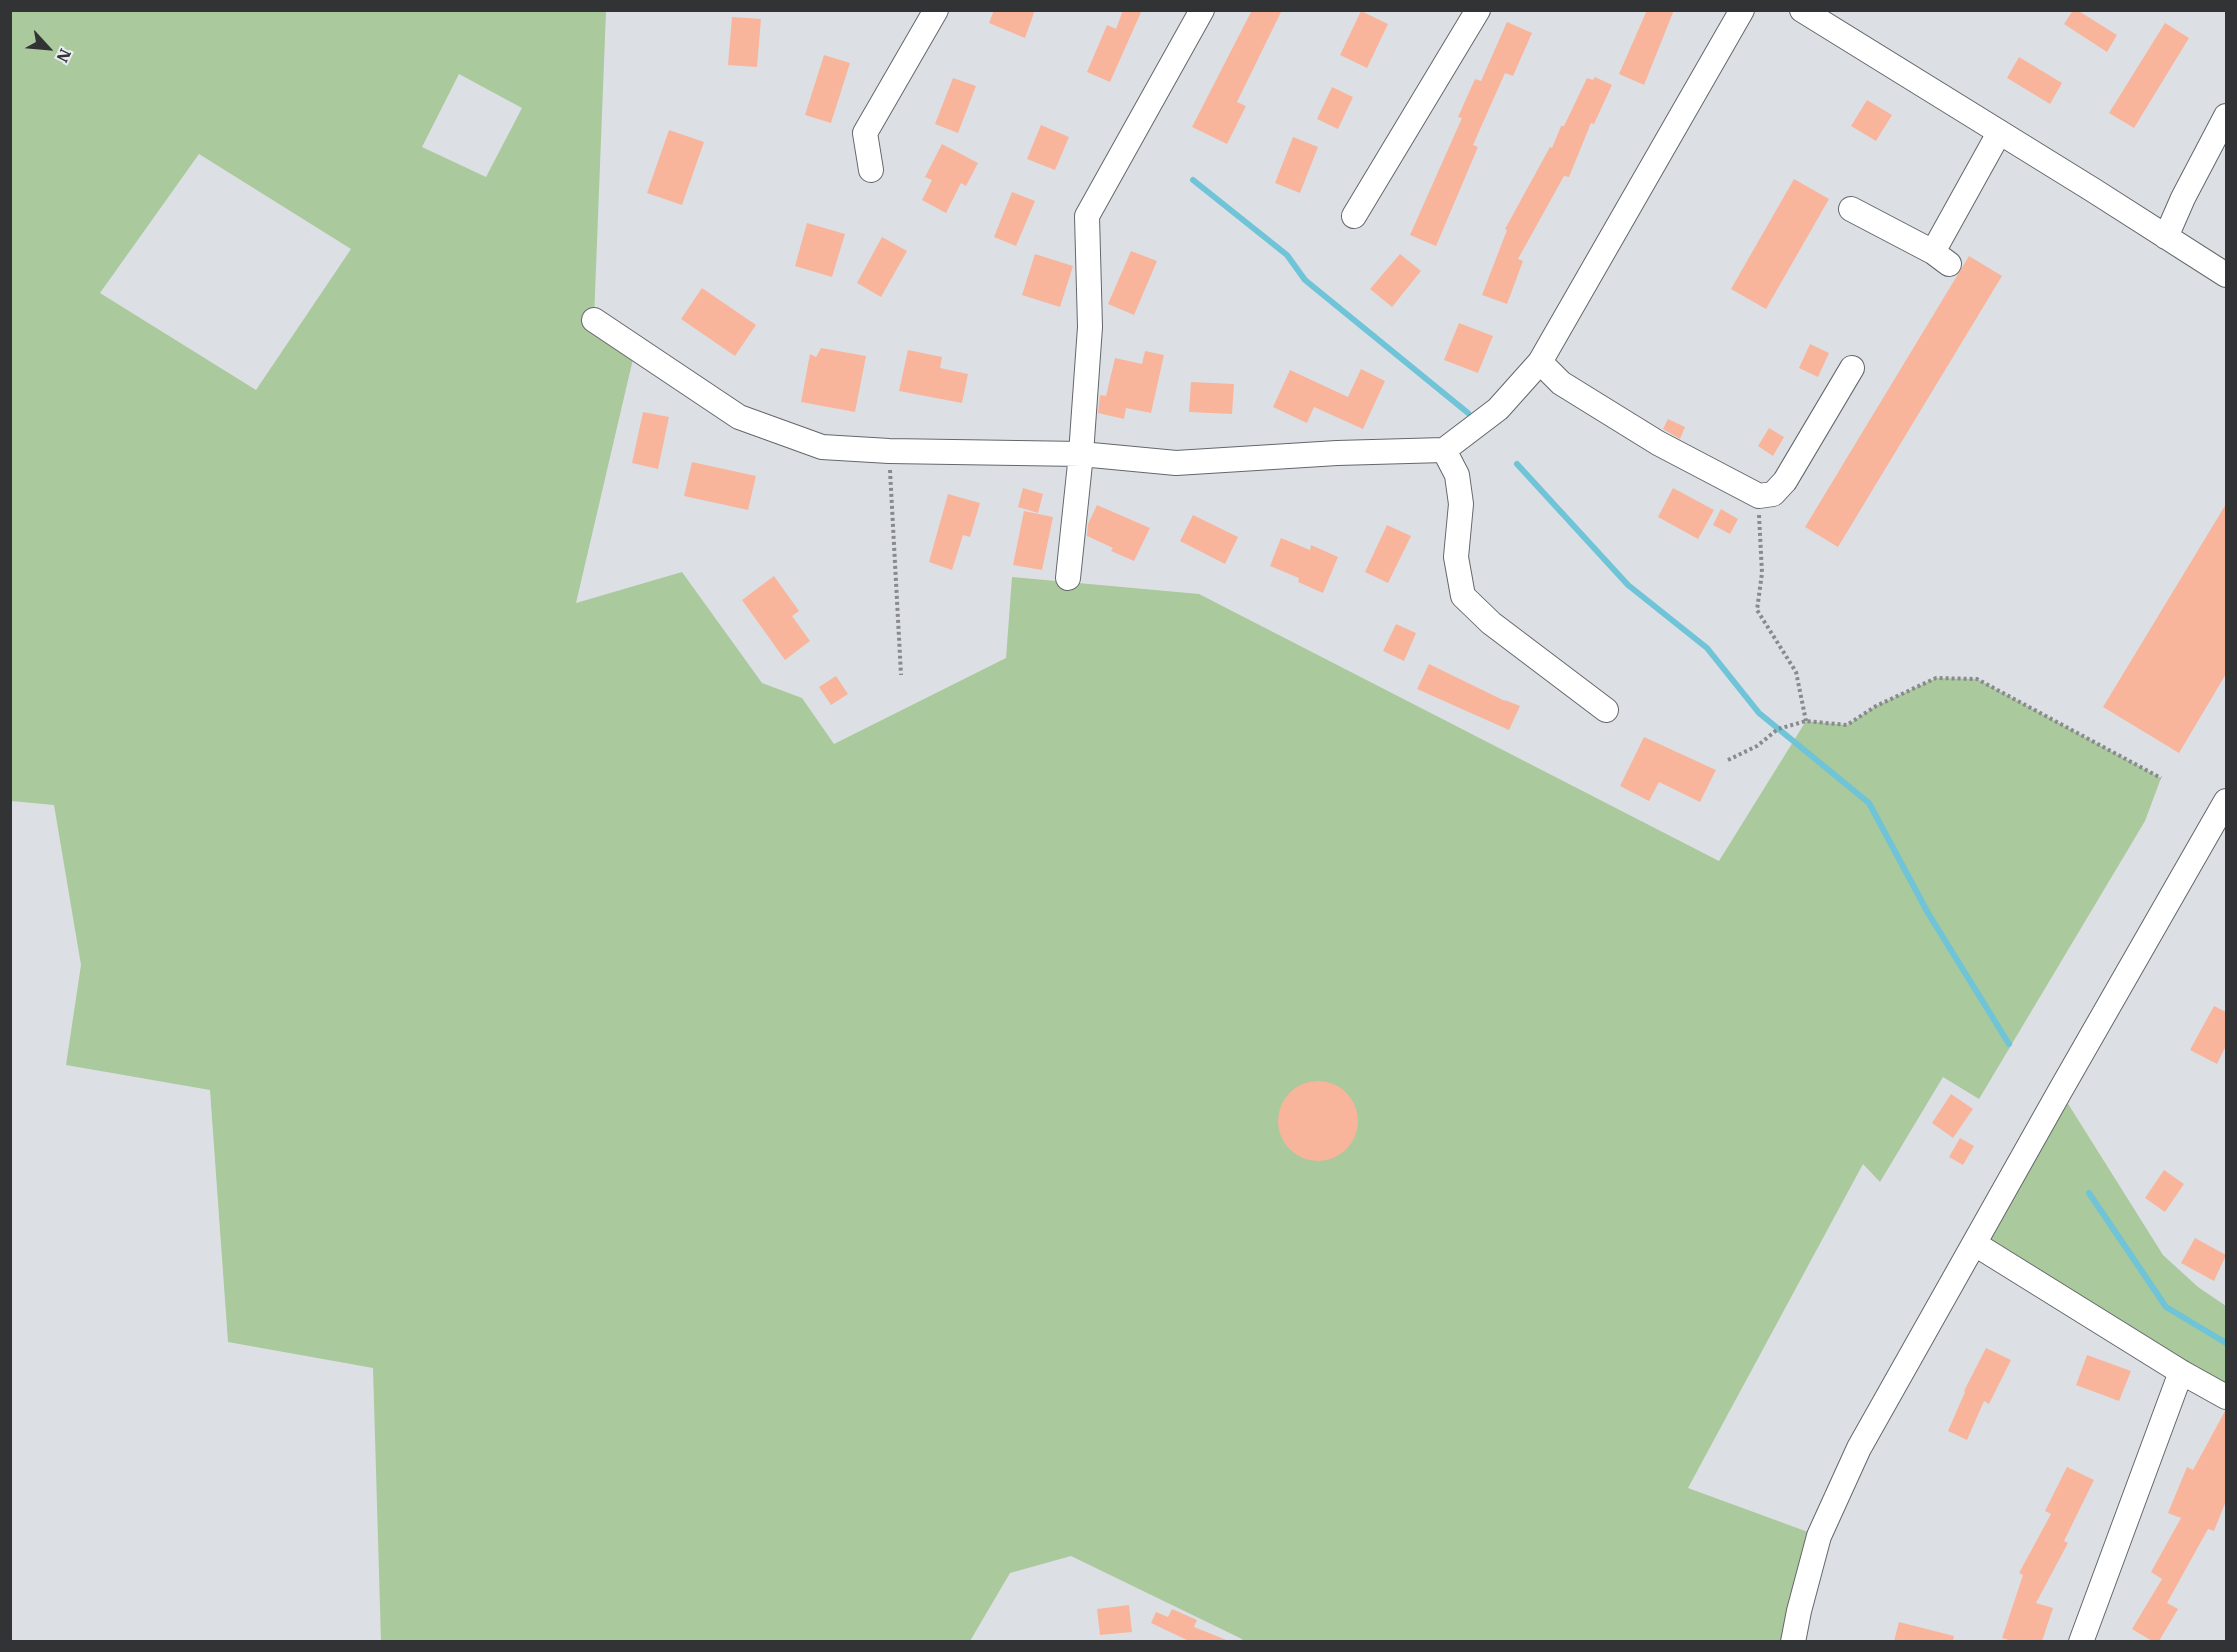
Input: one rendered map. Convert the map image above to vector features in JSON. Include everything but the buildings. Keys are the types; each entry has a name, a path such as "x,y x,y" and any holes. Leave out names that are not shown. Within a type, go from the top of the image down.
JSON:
{"street":[{"path":"871,170 865,134 936,10"},
{"path":"1068,578 1081,454 1090,327 1087,216 1202,10"},
{"path":"1354,216 1478,10"},
{"path":"594,320 739,417 822,447 889,452 1081,454 1176,463 1337,453 1444,450 1498,409 1540,362 1742,10"},
{"path":"1802,10 2226,275"},
{"path":"2166,237 2183,198 2226,116"},
{"path":"1851,209 1941,258 1999,133"},
{"path":"1540,362 1561,383 1658,443 1759,496 1773,494 1785,481 1852,368"},
{"path":"1444,450 1457,475 1461,504 1456,557 1463,597 1491,623 1606,710"},
{"path":"1792,1641 1819,1536 1855,1457 2226,801"},
{"path":"1975,1244 2181,1372 2226,1397"},
{"path":"2081,1641 2181,1372"}],"path":[{"path":"889,452 901,675"},
{"path":"1759,496 1762,573 1757,610 1796,672 1806,721"},
{"path":"1728,760 1756,746 1778,729 1806,721 1847,725 1876,706 1936,678 1977,679 2161,778"}],"green space":[{"path":"10,11 606,11 594,319 636,346 576,603 682,572 762,683 802,698 834,744 1006,658 1012,577 1199,594 1719,861 1806,721 1847,725 1876,706 1936,678 1977,679 2161,778 2145,821 1979,1099 1943,1077 1880,1182 1863,1164 1688,1488 1819,1536 1793,1641 1241,1641 1242,1639 1071,1556 1010,1573 970,1641 381,1641 373,1368 228,1342 210,1090 66,1065 81,965 54,805 11,801","holes":["459,74 522,108 486,177 422,147","199,154 351,249 256,390 100,293"]},
{"path":"2060,1091 2163,1255 2198,1287 2226,1306 2226,1397 1975,1244"}],"waterway":[{"path":"1193,180 1287,255 1305,280 1468,413"},
{"path":"1517,464 1628,585 1707,648 1759,713 1869,803 1928,913 2009,1044"},
{"path":"2089,1193 2166,1307 2226,1343"}]}
